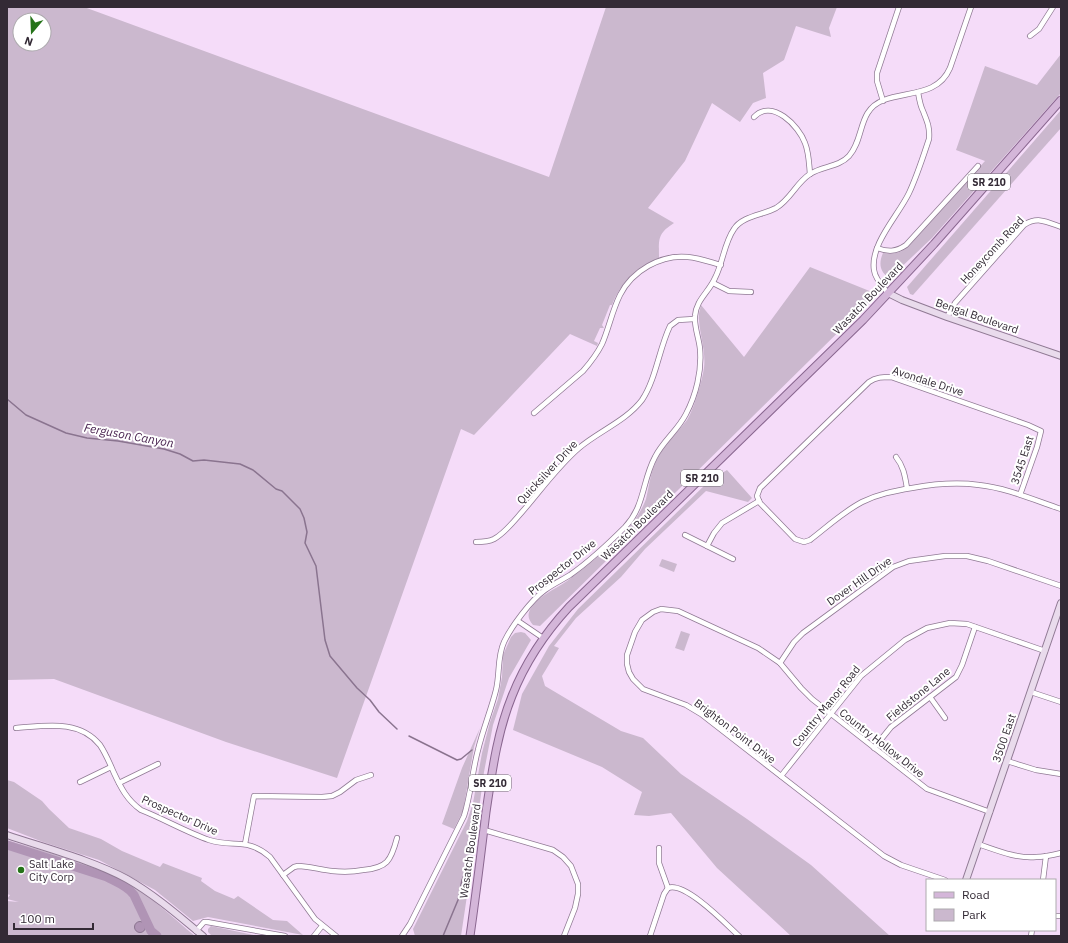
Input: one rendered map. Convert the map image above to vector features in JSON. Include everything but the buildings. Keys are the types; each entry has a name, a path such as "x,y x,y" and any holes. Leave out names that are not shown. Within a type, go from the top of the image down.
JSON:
{"main road":[{"name":"Wasatch Boulevard","path":"470,936 494,758 503,721 518,681 544,638 574,603 838,346 945,232 1061,100"},
{"name":"Bengal Boulevard","path":"888,293 902,300 947,317 1061,356"},
{"name":"3500 East","path":"966,879 1045,651 1058,622 1061,603"},
{"path":"7,835 110,871 128,880 154,896 203,936"},
{"path":"465,936 472,918"}],"street":[{"path":"883,101 877,81 877,73 900,7"},
{"name":"Prospector Drive","path":"402,936 410,924 464,816 468,804 477,753 497,686 500,653 504,643 528,606 536,597 590,560 625,527 637,510 641,501 650,466 661,446 684,418 698,380 701,358 694,319 696,309 700,300 713,283 721,265 730,235 738,223 769,211 782,204 810,174 835,164 849,156 854,148 864,120 871,109 883,101 918,92 940,83 947,74 971,7"},
{"path":"1030,36 1040,29 1052,7"},
{"path":"888,293 874,270 877,248 884,233 896,217 909,194 929,139 929,124 922,110 918,92"},
{"path":"754,117 758,113 770,110 785,117 792,123 805,142 808,151 810,174"},
{"path":"877,248 894,251 906,245 978,166"},
{"name":"Honeycomb Road","path":"947,317 955,303 1024,225 1030,221 1040,220 1061,226"},
{"path":"534,413 589,364 602,344 615,306 623,290 642,270 669,258 686,257 721,265"},
{"path":"713,283 730,291 751,292"},
{"name":"Quicksilver Drive","path":"476,542 484,542 494,539 504,531 578,449 623,418 637,406 647,391 670,326 678,320 694,319"},
{"name":"Avondale Drive","path":"759,501 757,496 760,488 869,382 880,377 899,380 1028,425 1041,431"},
{"name":"3545 East","path":"1020,495 1041,431"},
{"path":"896,457 904,470 907,488"},
{"path":"707,546 714,533 722,523 759,501 795,539 801,542 810,540 860,503 882,493 907,488 944,484 962,484 996,488 1061,508"},
{"path":"685,535 733,559"},
{"name":"Dover Hill Drive","path":"780,663 794,642 803,633 893,567 904,562 945,556 967,556 988,560 1061,586"},
{"name":"Brighton Point Drive","path":"780,663 758,648 727,632 685,613 669,609 661,609 653,612 638,625 629,648 627,664 633,679 643,689 694,709 892,861 942,879"},
{"path":"518,621 544,638"},
{"name":"Country Manor Road","path":"781,776 861,676 869,668 916,633 927,628 950,623 975,626 1045,651"},
{"name":"Fieldstone Lane","path":"874,748 891,727 956,677 962,665 975,626"},
{"name":"Country Hollow Drive","path":"780,663 801,688 830,714 927,789 990,812"},
{"path":"1031,692 1061,702"},
{"path":"930,697 944,718"},
{"name":"Prospector Drive","path":"16,728 55,725 76,728 93,738 112,767 128,798 141,810 211,841 220,843 245,844 263,851 270,857 322,926 336,936"},
{"path":"1007,761 1036,770 1061,774"},
{"path":"119,783 158,764"},
{"path":"80,782 112,767"},
{"path":"245,844 254,796 332,796 356,780 371,775"},
{"path":"484,830 553,850 563,857 571,866 578,884 578,901 564,936"},
{"path":"283,875 294,867 298,866 338,872 378,868 387,862 392,856 397,838"},
{"path":"978,844 1004,853 1035,858 1061,853"},
{"path":"659,848 659,863 668,888"},
{"path":"1042,879 1046,856"},
{"path":"650,936 664,894 668,888 675,887 695,897 739,936"},
{"path":"196,930 201,925 208,922 285,936"},
{"path":"314,936 322,926"}],"green space":[{"path":"7,7 84,7 549,177 606,7 837,7 829,28 831,37 796,26 784,60 763,73 766,98 753,103 740,122 712,103 685,161 648,208 674,223 664,230 660,238 659,258 637,271 620,289 612,305 610,305 602,325 604,328 600,328 594,341 598,343 597,346 570,334 474,435 461,429 337,778 226,742 54,679 7,680"},
{"path":"1061,54 1061,93 932,238 893,275 888,277 885,275 881,269 883,253 895,253 905,249 985,161 956,150 985,66 1037,85"},
{"path":"1061,110 1061,128 913,295 910,294 907,287"},
{"path":"810,267 877,294 540,626 533,625 529,619 529,614 535,603 597,558 625,532 642,508 646,499 653,468 665,446 687,420 700,387 704,368 704,350 699,318 701,305 744,357"},
{"path":"727,470 752,498 748,502 706,491 645,549 621,577 576,618 554,646 559,648 542,676 545,686 621,731 643,738 681,774 811,865 890,936 791,936 717,868 671,813 649,816 634,815 642,792 602,767 513,730 522,694 549,646 578,609 709,481"},
{"path":"662,559 677,564 674,572 659,566"},
{"path":"681,631 690,634 684,651 675,648"},
{"path":"515,633 525,633 531,640 509,678 493,725 484,772 461,936 415,936 413,929 467,821 473,803 482,753 498,699 502,677 503,655 511,637"},
{"path":"480,728 474,747 463,811 454,829 442,824 462,768"},
{"path":"7,780 14,782 42,801 69,828 101,839 122,851 160,867 163,863 202,878 201,881 215,891 234,899 238,896 273,920 287,921 303,935 208,917 193,921 155,890 99,860 43,842 7,828"},
{"path":"7,840 84,864 128,883 154,901 195,936 7,936 7,901 19,902 7,899 10,895 7,894"},
{"path":"211,926 259,936 212,936 208,932 208,929"}],"shaded area":[{"path":"138,922 142,922 144,923 144,931 138,932 135,929 135,925"}],"waterway":[{"name":"Ferguson Canyon","path":"7,399 26,415 66,433 87,438 118,441 164,449 180,454 193,461 204,460 240,464 253,470 276,489 282,491 300,509 304,518 307,532 305,543 316,566 325,640 330,656 379,712 397,729"},
{"name":"Ferguson Canyon","path":"409,736 457,760 461,759 472,750"},
{"path":"7,845 107,877 122,884 134,895 151,931 157,936"},
{"path":"443,936 458,900 462,880 466,871"}],"place":[{"name":"Salt Lake City Corp","path":"21,870"}]}
